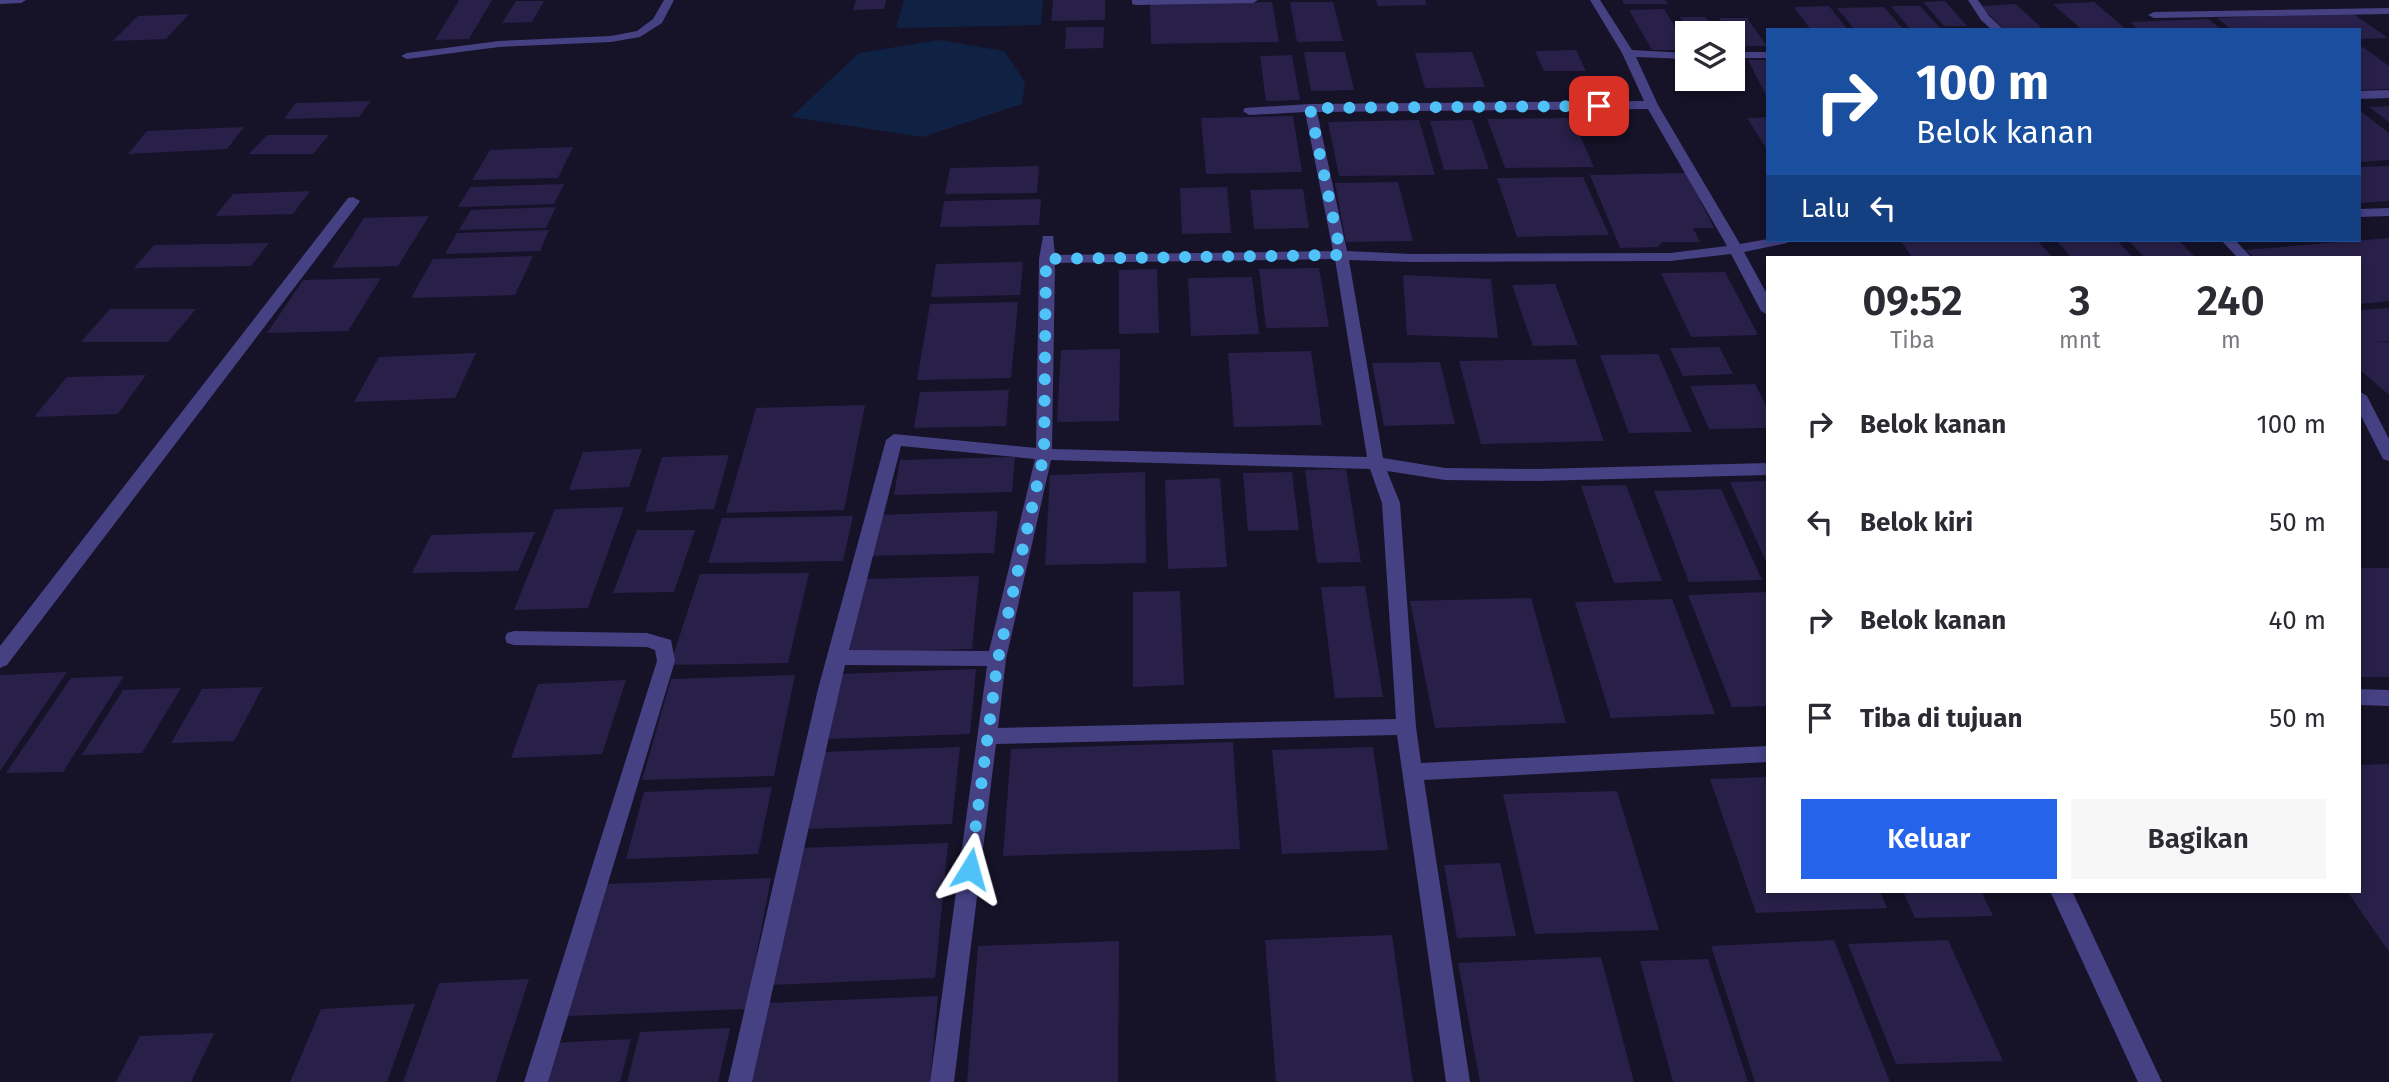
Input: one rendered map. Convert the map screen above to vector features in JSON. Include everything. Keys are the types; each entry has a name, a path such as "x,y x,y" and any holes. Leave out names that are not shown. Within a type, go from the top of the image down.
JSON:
{"street":[{"path":"0,1 21,0"},
{"path":"407,56 499,44 611,39 640,34 658,21 670,0"},
{"path":"1136,2 1253,0"},
{"path":"1595,0 1628,53 1652,106 1736,249 1766,307"},
{"path":"1973,0 1985,18 1997,28"},
{"path":"2154,15 2389,11"},
{"path":"1628,53 1675,55"},
{"path":"1745,55 1766,55"},
{"path":"2361,95 2389,94"},
{"path":"1249,111 1310,108 1652,106"},
{"path":"1310,108 1341,255 1376,463 1391,503 1406,727 1458,1082"},
{"path":"0,660 353,201"},
{"path":"2361,213 2389,212"},
{"path":"942,1082 998,659 1044,454 1048,239"},
{"path":"1046,259 1341,255 1411,258 1670,257 1772,242"},
{"path":"2230,242 2243,256"},
{"path":"2361,402 2389,455"},
{"path":"740,1082 828,689 894,440 1044,454 1376,463 1458,474 1536,475 1766,469"},
{"path":"514,638 647,640 664,645 666,662 536,1082"},
{"path":"838,657 998,659"},
{"path":"2361,696 2389,698"},
{"path":"988,736 1406,727"},
{"path":"1412,772 1766,754"},
{"path":"2062,893 2150,1082"}],"water":[{"path":"904,0 1043,0 1041,25 896,28"},
{"path":"939,40 1004,51 1025,82 1022,104 923,137 791,117 859,53"}],"building":[{"path":"459,0 492,0 469,39 435,40"},
{"path":"856,0 886,0 884,9 853,10"},
{"path":"1053,0 1105,0 1105,20 1051,21"},
{"path":"1376,0 1425,0 1427,5 1378,6"},
{"path":"1622,0 1665,0 1668,4 1624,4"},
{"path":"516,1 544,1 532,22 502,23"},
{"path":"1945,1 1967,26 1944,26 1923,2"},
{"path":"1272,2 1279,42 1151,44 1150,4"},
{"path":"1290,2 1333,2 1343,41 1297,42"},
{"path":"2094,2 2125,28 2080,28 2053,4"},
{"path":"2016,4 2042,28 2003,28 1980,6"},
{"path":"1829,6 1846,28 1810,28 1794,7"},
{"path":"1891,6 1920,6 1940,28 1909,28"},
{"path":"1884,7 1902,28 1853,28 1837,8"},
{"path":"1664,9 1675,27 1675,50 1652,50 1629,10"},
{"path":"2352,13 2388,38 2361,39 2361,28 2230,28 2217,18"},
{"path":"189,14 166,39 113,41 138,16"},
{"path":"1680,17 1706,17 1709,21 1683,21"},
{"path":"1719,18 1747,18 1766,46 1745,46 1745,21 1721,21"},
{"path":"2208,19 2219,28 2137,28 2130,22"},
{"path":"1066,27 1104,27 1103,48 1065,49"},
{"path":"2361,48 2389,66 2389,89 2361,90"},
{"path":"1576,50 1586,71 1544,71 1535,51"},
{"path":"1304,52 1345,52 1354,90 1311,91"},
{"path":"1472,52 1485,87 1425,88 1415,53"},
{"path":"1292,55 1300,100 1266,101 1260,56"},
{"path":"1748,60 1766,60 1766,95"},
{"path":"371,101 359,117 284,119 296,103"},
{"path":"2389,106 2389,122 2369,107"},
{"path":"2361,112 2389,133 2389,160 2361,162"},
{"path":"1293,116 1302,172 1206,174 1201,118"},
{"path":"1766,117 1766,148 1747,118"},
{"path":"1572,118 1594,167 1505,168 1487,119"},
{"path":"1419,120 1435,175 1339,176 1328,122"},
{"path":"1472,120 1489,169 1444,170 1430,121"},
{"path":"244,127 227,149 128,154 147,131"},
{"path":"267,135 329,135 313,154 249,154"},
{"path":"573,147 558,178 472,180 490,150"},
{"path":"1039,166 1037,193 945,194 950,168"},
{"path":"2389,166 2389,201 2361,203 2361,167"},
{"path":"1686,173 1714,228 1693,228 1700,242 1662,242 1658,247 1620,248 1590,175"},
{"path":"1583,177 1609,235 1517,237 1497,178"},
{"path":"1398,182 1413,241 1346,242 1335,183"},
{"path":"564,184 554,204 458,207 470,187"},
{"path":"1227,187 1231,233 1182,234 1180,188"},
{"path":"1303,189 1309,228 1254,229 1250,190"},
{"path":"310,191 293,214 215,216 233,194"},
{"path":"1041,199 1039,225 940,227 944,201"},
{"path":"556,207 546,228 459,230 471,210"},
{"path":"429,216 398,266 332,268 364,218"},
{"path":"549,230 540,251 445,254 457,233"},
{"path":"2389,238 2389,301 2361,304 2361,256 2253,256 2245,250 2361,242"},
{"path":"1901,242 2039,242 2051,256 1911,256"},
{"path":"2058,242 2119,242 2131,256 2070,256"},
{"path":"2130,242 2180,242 2194,256 2143,256"},
{"path":"269,243 251,266 134,268 154,245"},
{"path":"533,256 515,295 411,298 433,259"},
{"path":"1023,262 1020,295 931,297 936,264"},
{"path":"1319,268 1329,327 1266,328 1259,269"},
{"path":"1157,269 1159,333 1119,334 1119,270"},
{"path":"1725,272 1758,335 1691,337 1661,273"},
{"path":"1403,275 1491,279 1498,338 1407,335"},
{"path":"1252,277 1259,334 1191,336 1188,278"},
{"path":"381,278 348,331 267,333 303,280"},
{"path":"1555,284 1578,345 1533,346 1512,285"},
{"path":"1018,302 1011,378 917,380 930,304"},
{"path":"2389,308 2389,341 2374,342 2389,342 2389,395 2361,371 2361,310"},
{"path":"110,309 196,309 168,342 81,342"},
{"path":"1719,347 1733,374 1683,376 1670,348"},
{"path":"1120,349 1119,421 1057,422 1061,350"},
{"path":"1311,351 1322,425 1234,427 1228,353"},
{"path":"476,353 455,398 354,402 379,357"},
{"path":"1658,354 1692,432 1629,433 1600,355"},
{"path":"1575,359 1604,441 1481,444 1459,361"},
{"path":"1440,362 1455,424 1384,426 1372,363"},
{"path":"146,375 118,414 34,417 67,377"},
{"path":"1755,384 1766,405 1766,428 1709,429 1690,386"},
{"path":"1009,390 1006,426 914,428 920,392"},
{"path":"865,405 844,510 726,513 756,408"},
{"path":"642,449 629,487 569,490 583,452"},
{"path":"729,455 714,509 645,512 662,457"},
{"path":"1015,457 1012,492 894,495 900,460"},
{"path":"1346,469 1361,562 1317,563 1305,470"},
{"path":"1145,472 1146,563 1045,565 1050,475"},
{"path":"1292,472 1299,530 1248,531 1243,473"},
{"path":"1220,478 1227,567 1168,569 1165,480"},
{"path":"1766,481 1766,562 1730,482"},
{"path":"1626,485 1662,581 1614,583 1581,486"},
{"path":"1721,489 1762,580 1689,582 1654,491"},
{"path":"624,507 588,608 514,610 555,509"},
{"path":"998,511 994,553 867,556 874,515"},
{"path":"853,516 843,561 708,563 722,518"},
{"path":"637,530 695,530 674,592 613,593"},
{"path":"535,532 518,571 412,573 431,535"},
{"path":"2361,568 2389,568 2389,677 2361,677"},
{"path":"809,573 788,663 670,665 700,574"},
{"path":"979,576 972,649 849,653 862,579"},
{"path":"1365,586 1383,697 1335,698 1321,587"},
{"path":"1180,591 1184,685 1133,687 1133,592"},
{"path":"1765,592 1766,706 1732,707 1688,595"},
{"path":"1531,598 1566,723 1435,728 1410,601"},
{"path":"1672,599 1715,714 1611,718 1575,602"},
{"path":"976,669 970,734 829,739 841,674"},
{"path":"67,672 0,771 0,675"},
{"path":"795,675 774,776 642,780 671,679"},
{"path":"124,676 63,772 6,773 71,678"},
{"path":"626,680 602,754 511,758 538,684"},
{"path":"263,687 234,741 171,743 202,689"},
{"path":"181,688 142,753 82,755 123,690"},
{"path":"1233,742 1240,849 1003,856 1011,749"},
{"path":"960,747 952,824 808,829 822,752"},
{"path":"1373,747 1388,850 1282,854 1272,750"},
{"path":"2389,764 2389,952 2348,893 2361,893 2361,765"},
{"path":"1766,777 1766,893 1881,893 1887,908 1756,913 1710,779"},
{"path":"772,787 758,854 626,859 644,792"},
{"path":"1617,791 1659,930 1535,934 1503,794"},
{"path":"948,843 935,978 771,985 797,848"},
{"path":"1500,863 1516,936 1457,938 1444,865"},
{"path":"771,878 746,1009 568,1016 607,884"},
{"path":"1904,893 1982,893 1993,916 1915,918"},
{"path":"1392,935 1413,1082 1276,1082 1265,940"},
{"path":"1834,940 1890,1082 1755,1082 1711,946"},
{"path":"1948,940 2003,1061 1896,1064 1848,944"},
{"path":"1119,941 1118,1082 967,1082 978,946"},
{"path":"1601,957 1634,1082 1480,1082 1458,963"},
{"path":"1708,959 1748,1082 1673,1082 1640,961"},
{"path":"529,979 496,1082 403,1082 439,983"},
{"path":"938,996 930,1082 750,1082 765,1003"},
{"path":"415,1004 387,1082 290,1082 321,1009"},
{"path":"730,1028 718,1082 627,1082 640,1032"},
{"path":"214,1033 191,1082 116,1082 140,1036"},
{"path":"631,1039 620,1082 539,1082 550,1043"}],"route":[{"path":"970,869 998,659 1044,454 1046,259 1341,255 1310,108 1599,106"}]}
